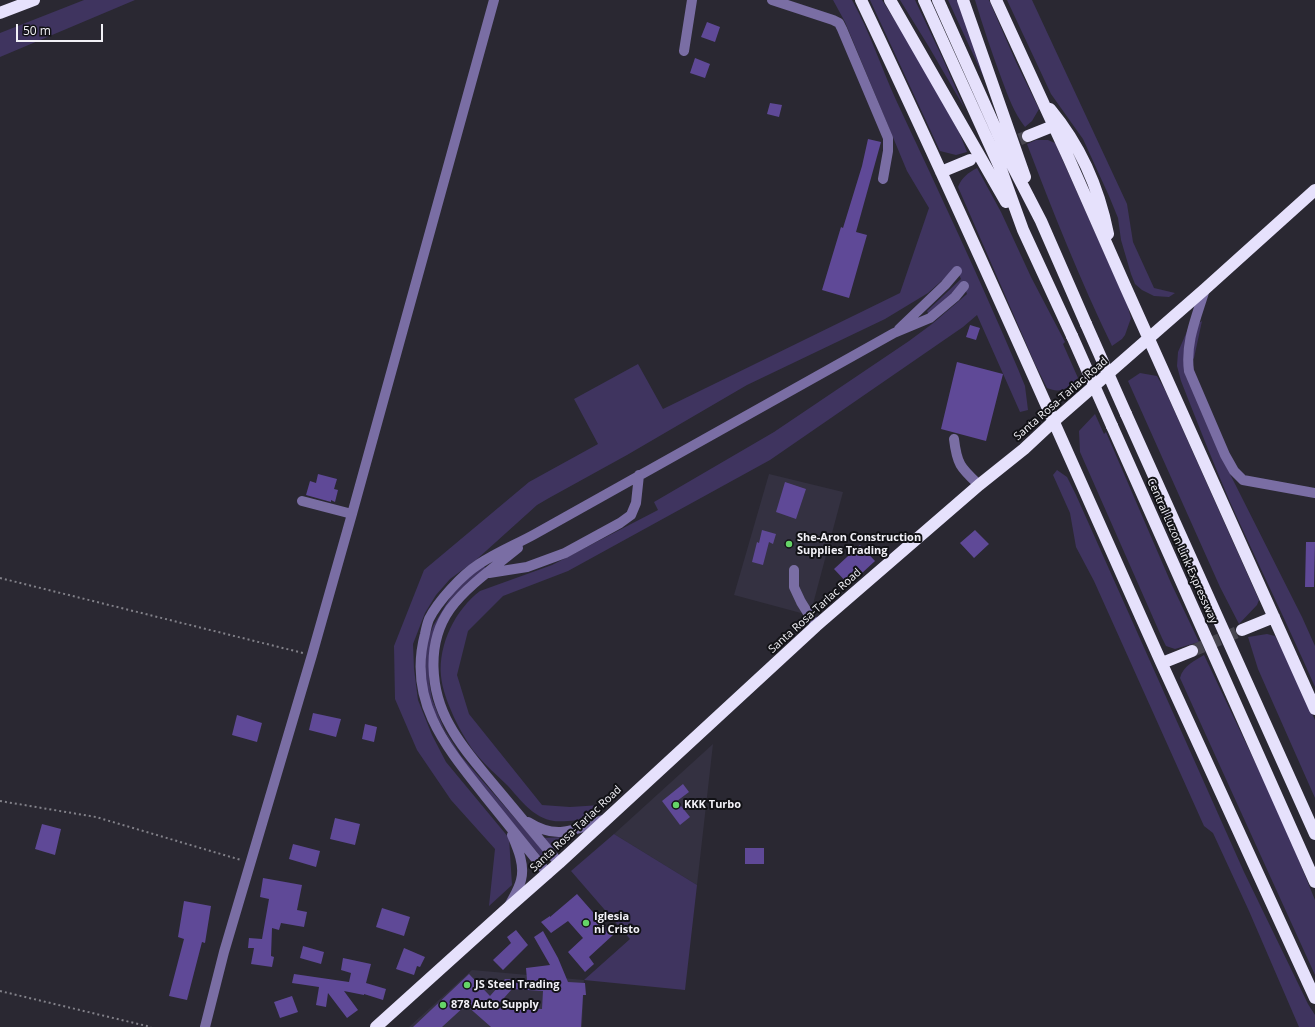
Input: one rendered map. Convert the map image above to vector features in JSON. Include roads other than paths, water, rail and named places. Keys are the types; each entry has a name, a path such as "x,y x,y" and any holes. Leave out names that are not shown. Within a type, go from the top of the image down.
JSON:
{"highway":[{"path":"0,13 34,0"},
{"path":"861,0 941,172 1315,998"},
{"path":"890,0 1023,230"},
{"path":"924,0 1002,172 1023,230"},
{"path":"938,0 1011,163 1041,221"},
{"path":"963,0 1041,221"},
{"path":"996,0 1112,255 1315,710"},
{"path":"1039,96 1062,123 1078,148 1101,203 1112,255"},
{"path":"1028,136 1053,126"},
{"path":"941,172 970,160"},
{"name":"Santa Rosa-Tarlac Road","path":"376,1027 509,907 548,874 816,626 1024,449 1315,190"},
{"name":"Central Luzon Link Expressway","path":"1041,221 1315,834"},
{"name":"Central Luzon Link Expressway","path":"1023,230 1072,336 1315,882"},
{"path":"1242,630 1274,617"},
{"path":"1162,663 1192,651"}],"street":[{"path":"205,1027 224,952 352,514 494,0"},
{"path":"684,51 692,0"},
{"path":"772,0 839,23 888,138 888,151 883,179"},
{"path":"894,333 945,285 957,271"},
{"path":"548,874 454,758 437,732 426,705 419,669 422,644 429,620 440,602 454,586 478,564 536,534 894,333 930,318 955,297 964,286"},
{"path":"1205,289 1191,333 1188,358 1189,371 1225,455 1234,471 1243,480 1315,493"},
{"path":"954,439 956,454 960,465 979,486"},
{"path":"487,574 527,567 565,553 620,523 631,515 636,504 639,475"},
{"path":"302,501 352,514"},
{"path":"536,534 463,594 450,609 441,626 434,647 433,668 438,699 450,726 465,750 559,863"},
{"path":"794,570 794,587 801,602 816,626"},
{"path":"520,816 537,828 552,833 567,832 608,818"},
{"path":"508,826 520,856 522,869 521,880 509,907"}],"tunnel":[{"path":"1003,146 1028,136"},
{"path":"1192,651 1242,630"}],"place":[{"name":"She-Aron Construction Supplies Trading","path":"789,544"},
{"name":"KKK Turbo","path":"676,805"},
{"name":"Iglesia ni Cristo","path":"586,923"},
{"name":"JS Steel Trading","path":"467,985"},
{"name":"878 Auto Supply","path":"443,1005"}]}
